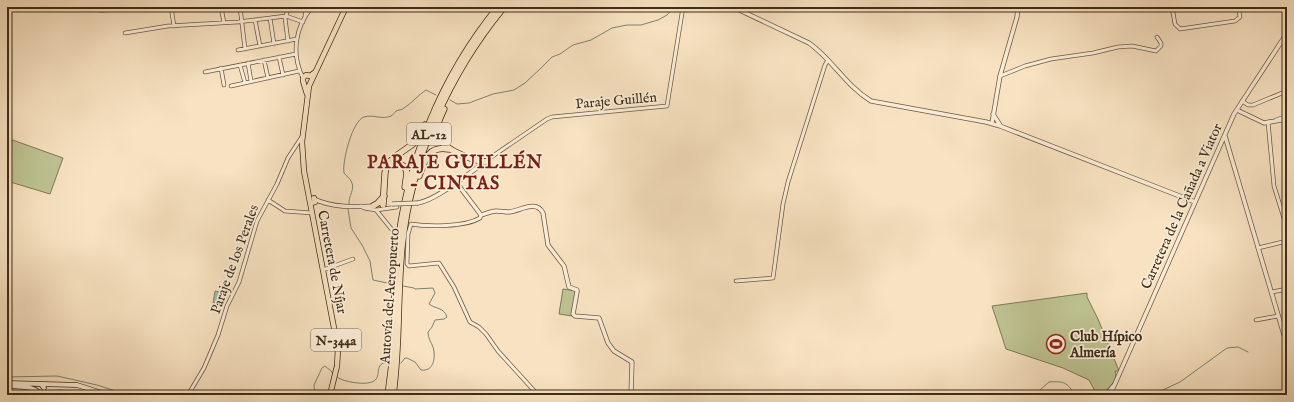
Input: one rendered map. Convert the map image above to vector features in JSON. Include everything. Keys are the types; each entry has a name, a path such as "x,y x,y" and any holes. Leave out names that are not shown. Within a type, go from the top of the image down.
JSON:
{"highway":[{"name":"Autovía del Aeropuerto","path":"388,395 392,360 397,253 402,216 418,154 429,123 447,84 472,42 498,7"},
{"name":"Autovía del Aeropuerto","path":"393,395 398,345 402,246 416,175 428,138 443,103 464,63 480,38 504,7"},
{"path":"464,63 437,127 437,132 441,142 451,149 483,163"},
{"path":"384,205 385,173 388,164 417,139 447,84"},
{"path":"408,210 428,156 438,148 451,149"},
{"path":"388,164 396,162 400,163 407,170 402,216"},
{"path":"384,196 392,204"},
{"path":"374,208 384,196"}],"main road":[{"name":"Carretera de Níjar","path":"330,395 338,356 312,213 314,200 308,192 303,158 304,133 307,96 312,78 346,7"},
{"path":"303,78 306,75 312,78 307,84 304,83"},
{"name":"Carretera de Níjar","path":"303,78 307,96"},
{"path":"7,384 42,386"},
{"path":"7,384 28,387 40,393"},
{"path":"40,393 36,387 50,384 77,385 108,395"},
{"path":"40,393 42,392 42,386"}],"street":[{"path":"174,26 171,8 181,7"},
{"path":"221,7 224,23"},
{"path":"241,7 245,49"},
{"path":"286,7 288,41"},
{"path":"306,7 306,16"},
{"path":"303,78 296,54 297,39 303,22 312,7"},
{"name":"Paraje Guillén","path":"483,163 552,117 667,106 683,7"},
{"path":"734,7 817,48 862,96 871,100 992,123 1191,200 1196,200"},
{"path":"992,123 1000,76 1017,17 1018,7"},
{"path":"1172,7 1175,24 1180,29 1236,21 1240,17 1239,11"},
{"path":"125,33 174,26 224,23 286,16 303,22"},
{"path":"270,18 274,44"},
{"path":"256,20 260,46"},
{"name":"Carretera de la Cañada a Viator","path":"1110,395 1237,110 1287,33"},
{"path":"1000,76 1025,66 1051,59 1093,53 1118,47 1132,46 1156,50 1161,46 1161,43 1157,38"},
{"path":"238,50 297,39"},
{"path":"205,72 296,54"},
{"path":"279,57 283,75"},
{"path":"264,60 268,78"},
{"path":"736,281 773,278 782,204 825,65 828,60"},
{"path":"248,63 251,81"},
{"path":"240,65 245,83"},
{"path":"221,68 224,85"},
{"path":"232,86 300,71"},
{"path":"1242,101 1248,105 1253,105 1287,90"},
{"path":"1237,110 1264,123 1287,119"},
{"path":"986,122 993,114"},
{"path":"993,114 1000,126"},
{"path":"1268,122 1287,116"},
{"path":"1268,122 1274,186 1287,228"},
{"name":"Paraje de los Perales","path":"188,395 204,368 218,335 227,306 239,282 255,226 277,184 288,158 304,133"},
{"path":"1225,136 1284,335"},
{"path":"374,208 392,204 425,202 483,163"},
{"path":"456,182 481,215"},
{"path":"268,200 285,211 312,213"},
{"path":"314,200 338,206 361,206 374,208 397,207"},
{"path":"1191,200 1193,206"},
{"path":"538,395 498,351 486,334 479,327 470,322 454,287 439,263 409,266 407,264 408,234 411,224 429,225 462,223 476,220 480,218 481,215 496,211 511,212 531,206 541,209 548,245 564,266 569,287 577,292 574,314 575,316 598,318 608,343 619,354 632,362 631,395"},
{"path":"374,208 393,231"},
{"path":"1258,248 1287,241"},
{"path":"323,270 353,259"},
{"path":"1272,292 1287,289"},
{"path":"1256,320 1278,316"},
{"path":"1106,395 1114,385"}],"green space":[{"path":"98,7 148,7 148,10 99,12"},
{"path":"7,138 63,158 50,194 7,181"},
{"path":"563,289 576,291 572,316 559,314"},
{"name":"Club Hípico Almería","path":"1087,293 1087,297 1098,319 1119,371 1115,371 1116,375 1114,382 1100,395 1097,395 1089,380 1063,368 1006,349 992,306"},
{"path":"54,391 75,391 89,395 50,395"}],"shaded area":[{"path":"215,291 220,292 218,303 213,303"}],"waterway":[{"path":"450,100 457,104 469,103 493,94 514,90 525,83 552,57 560,54 573,45 591,40 612,28 627,25 641,25 658,20 667,15 674,7"},
{"path":"349,204 353,187 350,180 344,173 346,152 352,134 360,120 367,116 391,116 396,111 407,106 426,90 436,95"},
{"path":"348,209 351,228 370,261 373,280 392,284"},
{"path":"401,363 405,358 407,358 415,362 421,370 429,369 433,363 434,351 428,332 435,320 444,319 447,317 444,311 429,304 435,293 433,288 415,289 403,286"},
{"path":"1152,395 1180,382 1227,348 1238,347 1248,352"},
{"path":"337,377 355,383 371,382 376,379 379,367 383,363 388,362"},
{"path":"315,395 314,385 322,368 325,366 333,374"},
{"path":"7,377 57,376 97,385 128,395"},
{"path":"1039,395 1041,389 1049,382 1065,383 1070,387 1075,395"}],"place":[{"name":"Club Hípico Almería","path":"1056,344"}],"district":[{"name":"PARAJE GUILLÉN - CINTAS","path":"455,172"}]}
